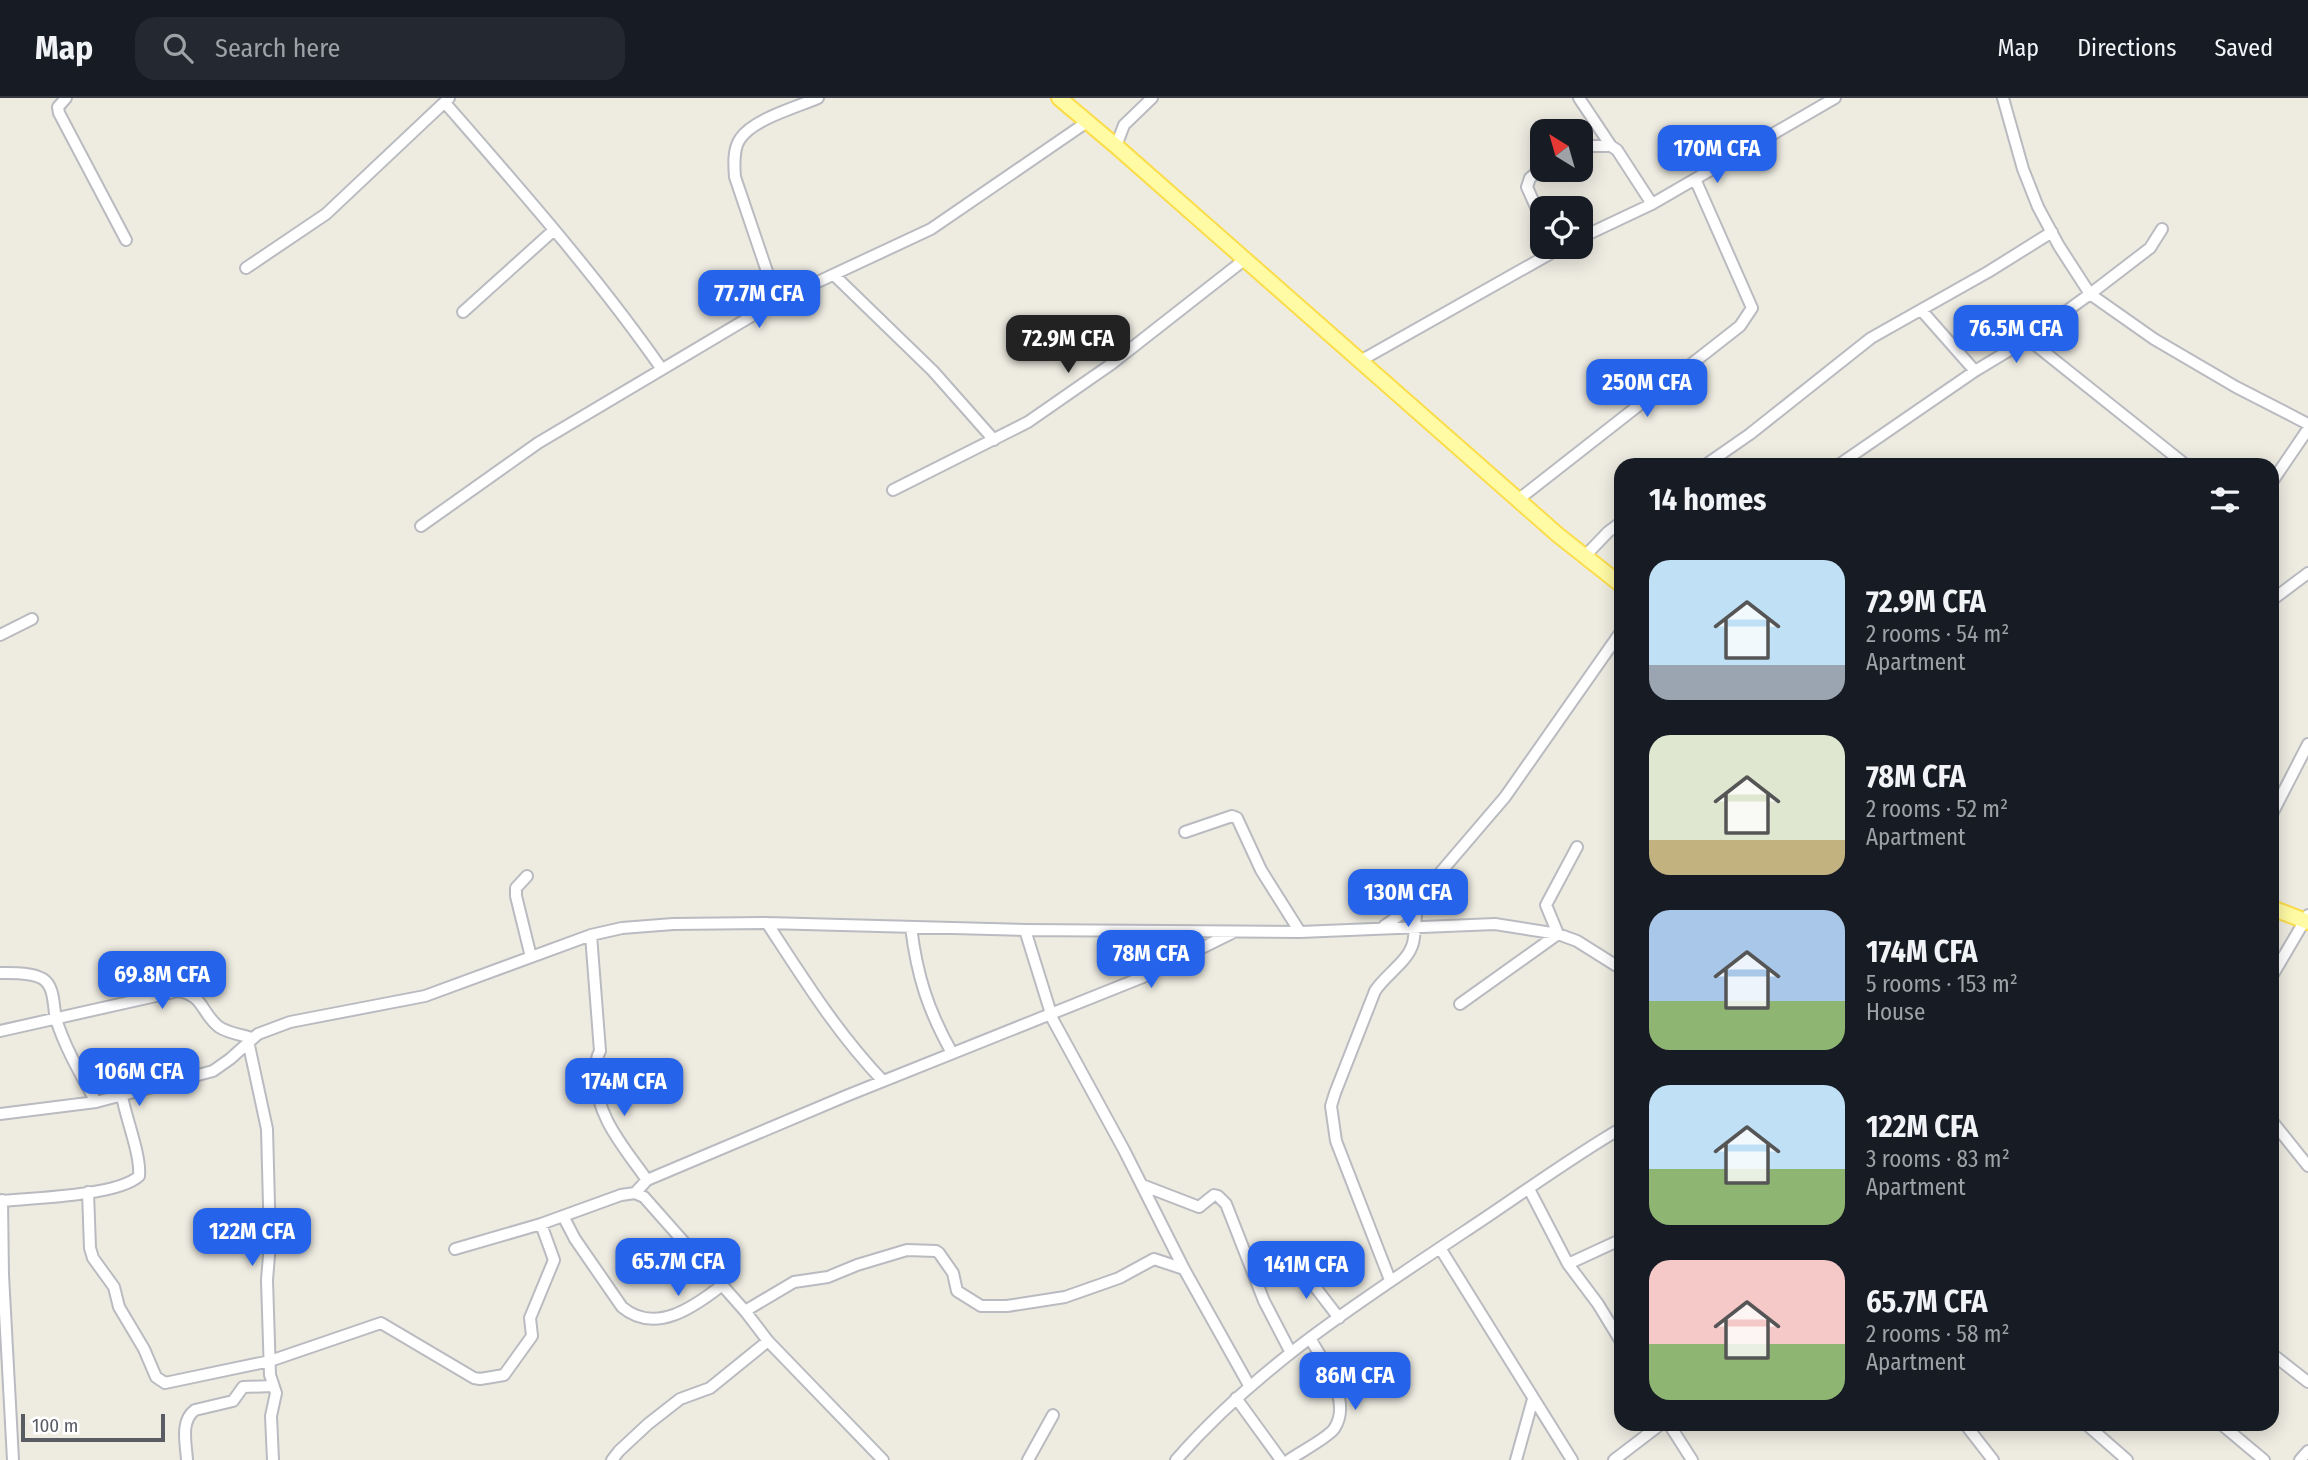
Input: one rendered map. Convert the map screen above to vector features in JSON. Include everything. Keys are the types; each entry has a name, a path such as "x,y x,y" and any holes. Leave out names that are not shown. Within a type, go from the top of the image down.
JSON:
{"main road":[{"path":"1059,98 1558,535 1614,579"},
{"path":"2279,910 2307,919"}],"street":[{"path":"66,98 58,107 59,113 126,240"},
{"path":"778,301 735,177 734,159 739,139 750,129 818,98"},
{"path":"1116,146 1124,125 1152,98"},
{"path":"1579,98 1652,204"},
{"path":"1593,232 1652,204 1835,98"},
{"path":"2003,98 2023,169 2038,207 2090,295 2154,339 2308,426 2279,471"},
{"path":"246,268 326,214 447,101 626,319 661,368"},
{"path":"421,526 538,443 661,368 778,301 930,229 1087,122"},
{"path":"1593,146 1611,146"},
{"path":"1520,499 1740,326 1752,308 1695,180"},
{"path":"1849,458 2090,295 2150,248 2162,229"},
{"path":"463,312 554,230"},
{"path":"1716,458 1871,338 1922,311 2052,232"},
{"path":"1360,361 1539,259"},
{"path":"893,490 1028,422 1110,365 1244,260"},
{"path":"834,275 933,371 994,440"},
{"path":"1922,311 1975,371"},
{"path":"2028,339 2177,458"},
{"path":"1586,555 1614,527"},
{"path":"2279,595 2308,573"},
{"path":"0,635 32,619"},
{"path":"1382,927 1416,904 1505,797 1614,642"},
{"path":"2279,800 2308,744"},
{"path":"1185,832 1232,816 1237,818 1261,870 1300,932"},
{"path":"1558,934 1546,905 1577,847"},
{"path":"527,876 516,888 516,896 531,957"},
{"path":"1390,1280 1336,1141 1331,1106 1375,991 1409,953 1413,943 1416,904"},
{"path":"2279,965 2307,919"},
{"path":"0,1114 96,1102 213,1071 250,1039 290,1022 425,996 591,935 622,928 673,924 767,923 1025,930 1300,932 1495,924 1558,934 1577,941 1614,964"},
{"path":"767,923 822,1007 855,1052 883,1082"},
{"path":"911,927 914,953 926,1001 952,1053"},
{"path":"1025,930 1050,1012 1184,1269 1250,1387"},
{"path":"635,1193 647,1180 1143,976 1235,932"},
{"path":"1460,1004 1558,934"},
{"path":"591,935 600,1051 597,1056 596,1079 598,1103 614,1134 647,1180"},
{"path":"0,972 34,976 43,979 51,987 56,1018 71,1056 96,1102"},
{"path":"0,1031 177,990 198,999 221,1028 250,1039"},
{"path":"250,1039 253,1070 267,1129 270,1375 276,1393 270,1436 273,1460"},
{"path":"230,1059 253,1070"},
{"path":"13,1460 1,1201 88,1192 132,1183 139,1176 140,1166 126,1121 122,1096"},
{"path":"2279,1130 2308,1166"},
{"path":"1176,1460 1236,1398 1290,1351 1390,1280 1614,1133"},
{"path":"1142,1185 1199,1206 1211,1197 1218,1196 1226,1204 1264,1301 1290,1351"},
{"path":"1529,1189 1568,1264 1614,1330"},
{"path":"88,1192 90,1248 93,1258 114,1287 119,1307 160,1381 177,1382 270,1361 381,1323 474,1378 504,1375 532,1336 530,1318 554,1260 541,1224"},
{"path":"455,1249 541,1224 621,1195 635,1193 644,1197 745,1311 768,1341 883,1460"},
{"path":"563,1216 575,1239 628,1312 652,1318 669,1317 695,1306 721,1286"},
{"path":"1568,1264 1614,1243"},
{"path":"1440,1248 1572,1460"},
{"path":"745,1311 794,1282 839,1274 857,1265 907,1250 939,1253 953,1273 957,1291 981,1306 1007,1306 1065,1297 1119,1279 1154,1259 1184,1269"},
{"path":"1252,1269 1276,1264 1285,1255 1289,1255 1339,1318"},
{"path":"1289,1460 1333,1431 1339,1411 1336,1388 1310,1338"},
{"path":"612,1460 648,1424 680,1399 710,1388 768,1341"},
{"path":"2279,1359 2308,1382"},
{"path":"187,1460 185,1425 191,1413 233,1401 239,1389 246,1386 273,1386"},
{"path":"1236,1398 1280,1460"},
{"path":"1516,1460 1534,1399"},
{"path":"1028,1460 1054,1415"},
{"path":"1614,1460 1652,1431"},
{"path":"1673,1431 1692,1460"},
{"path":"1970,1431 1993,1460"},
{"path":"2094,1431 2127,1460"},
{"path":"2229,1431 2264,1460"},
{"path":"2300,1460 2308,1451"}]}
